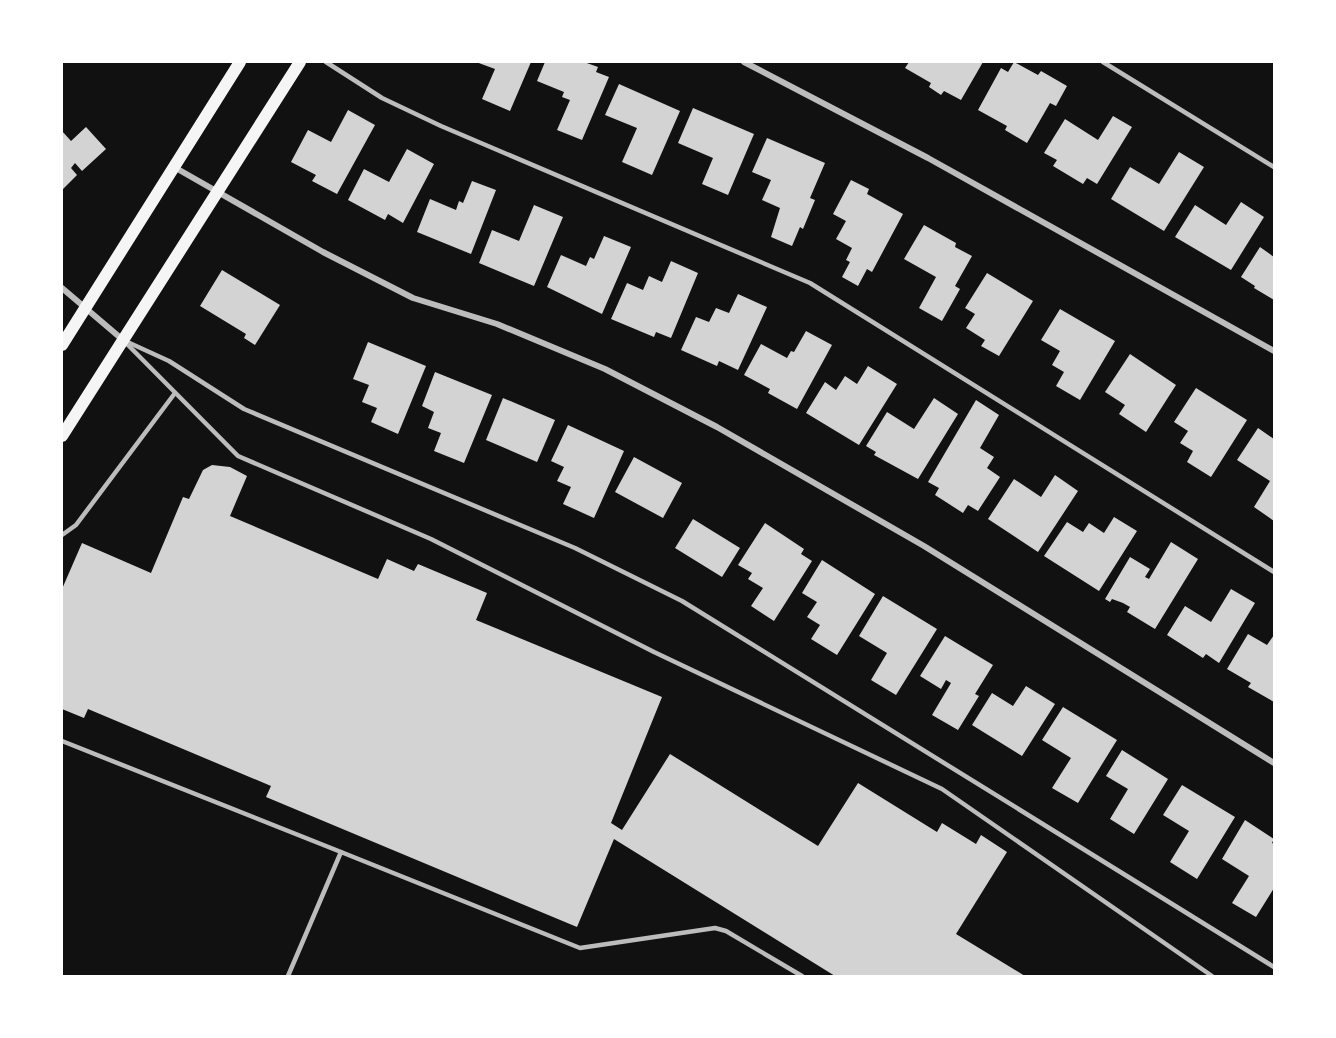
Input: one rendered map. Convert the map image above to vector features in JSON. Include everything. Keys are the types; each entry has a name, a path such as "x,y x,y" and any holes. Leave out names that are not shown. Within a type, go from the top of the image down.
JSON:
{"main road":[{"path":"62,345 240,62"},
{"path":"62,436 300,62"}],"street":[{"path":"744,62 928,158 1275,351"},
{"path":"174,166 323,252 413,298 496,324 595,365 717,427 924,546 1275,763"},
{"path":"62,288 123,340"}],"lane":[{"path":"326,62 382,98 441,126 810,283 1275,572"},
{"path":"1103,62 1275,167"},
{"path":"123,340 238,456 431,539 654,651 942,789 1212,976"},
{"path":"123,340 169,361 244,409 575,548 682,601 1275,967"},
{"path":"62,535 76,525 175,393"},
{"path":"62,741 580,948 715,928 726,931 802,976"},
{"path":"288,976 341,852"}],"building":[{"path":"476,62 531,62 510,111 482,99 495,69"},
{"path":"545,62 584,62 598,67 596,72 609,77 582,140 557,130 570,100 562,97 564,92 537,81"},
{"path":"909,62 983,62 961,100 944,91 941,95 929,87 931,83 905,68"},
{"path":"1014,62 1038,75 1041,71 1067,86 1056,106 1050,103 1027,143 1005,130 1007,126 978,110 1001,68 1008,72"},
{"path":"619,84 680,111 652,175 622,162 637,128 605,115"},
{"path":"693,108 754,134 728,195 702,184 713,158 678,143"},
{"path":"348,110 375,125 337,194 312,181 316,175 291,162 308,130 331,142"},
{"path":"1113,116 1132,127 1097,184 1087,178 1083,184 1053,166 1057,160 1044,153 1065,119 1098,140"},
{"path":"86,127 106,149 82,171 75,163 71,168 77,175 62,190 62,131 71,141"},
{"path":"767,138 825,163 810,198 815,200 803,229 800,227 792,246 771,237 780,208 762,200 771,180 752,172"},
{"path":"407,149 434,164 403,223 388,214 385,220 348,200 364,169 389,182"},
{"path":"1179,152 1204,167 1164,231 1111,199 1130,167 1159,184"},
{"path":"851,180 869,189 867,194 903,214 872,272 867,269 858,286 842,277 850,262 846,260 852,248 836,239 846,221 833,214"},
{"path":"472,181 496,190 471,254 417,232 430,199 456,210 459,201 463,203"},
{"path":"1241,202 1264,217 1231,270 1175,237 1195,205 1226,225"},
{"path":"534,205 563,217 534,286 479,263 492,230 519,241"},
{"path":"924,225 956,243 955,247 972,256 955,286 960,289 942,321 919,308 936,277 904,259"},
{"path":"604,236 631,247 602,314 547,287 561,255 586,266 590,257 594,259"},
{"path":"1260,247 1274,257 1274,300 1241,277"},
{"path":"671,261 698,273 671,338 656,332 654,337 611,319 627,283 643,290 649,276 662,282"},
{"path":"222,270 280,305 255,345 244,338 246,334 200,306"},
{"path":"987,273 1033,301 999,356 981,346 985,340 966,328 975,314 965,308"},
{"path":"738,294 767,307 738,370 719,361 717,366 681,350 696,317 709,322 716,308 729,313"},
{"path":"1060,309 1115,341 1080,400 1056,386 1064,372 1052,365 1060,351 1041,340"},
{"path":"806,331 832,345 797,409 768,393 770,389 744,375 761,344 787,358 791,351 794,352"},
{"path":"368,342 426,366 398,434 371,422 377,408 362,402 369,385 353,379"},
{"path":"1130,354 1176,385 1146,432 1119,414 1125,405 1105,392"},
{"path":"868,366 897,384 859,445 806,413 825,382 836,390 845,376 857,384"},
{"path":"435,372 492,395 464,463 434,451 441,433 428,428 434,412 422,406"},
{"path":"1196,388 1247,420 1211,477 1187,462 1193,451 1180,443 1188,431 1174,422"},
{"path":"503,398 555,420 537,462 486,440"},
{"path":"934,398 958,414 918,479 874,455 876,452 866,446 887,412 914,429"},
{"path":"976,400 999,415 980,448 994,457 987,468 1000,477 978,511 968,505 963,513 935,495 939,488 928,482"},
{"path":"568,425 624,451 594,518 563,504 571,487 557,481 564,467 551,461"},
{"path":"1258,428 1274,439 1274,521 1254,507 1270,481 1237,460"},
{"path":"634,457 682,483 663,518 615,492"},
{"path":"212,465 230,467 247,476 230,516 378,579 387,559 414,571 418,564 487,593 476,620 662,697 611,823 622,830 670,754 818,846 858,783 937,832 942,823 976,844 981,835 1007,852 956,934 1025,976 835,976 614,839 577,927 266,797 271,786 88,709 84,718 62,709 62,589 82,543 151,573 183,497 189,499 203,470"},
{"path":"1055,475 1078,491 1038,552 988,519 1014,479 1041,497"},
{"path":"1114,517 1137,531 1099,591 1044,556 1067,522 1083,532 1089,523 1104,533"},
{"path":"693,519 740,548 722,577 675,548"},
{"path":"765,523 804,549 801,554 812,561 774,621 751,606 763,588 748,579 752,573 738,565"},
{"path":"1171,542 1198,559 1155,629 1127,612 1130,607 1112,599 1110,602 1105,599 1130,557 1150,569 1145,577 1149,579"},
{"path":"822,560 875,594 837,655 811,639 820,625 807,617 817,602 802,593"},
{"path":"1231,589 1255,603 1219,663 1206,654 1203,658 1167,635 1185,606 1211,622"},
{"path":"883,596 937,629 896,695 871,680 887,653 859,636"},
{"path":"1248,634 1267,645 1274,635 1274,702 1248,687 1251,683 1227,669"},
{"path":"945,636 993,665 975,694 979,696 958,730 932,715 951,683 946,680 941,689 920,676"},
{"path":"1026,686 1055,704 1022,756 972,725 992,693 1013,706"},
{"path":"1063,707 1117,740 1078,803 1052,788 1071,758 1042,740"},
{"path":"1122,750 1168,779 1134,834 1110,819 1128,789 1106,776"},
{"path":"1182,785 1235,817 1197,879 1170,862 1189,831 1163,815"},
{"path":"1245,820 1274,839 1272,843 1274,844 1274,888 1256,917 1232,903 1249,876 1222,859"}]}
